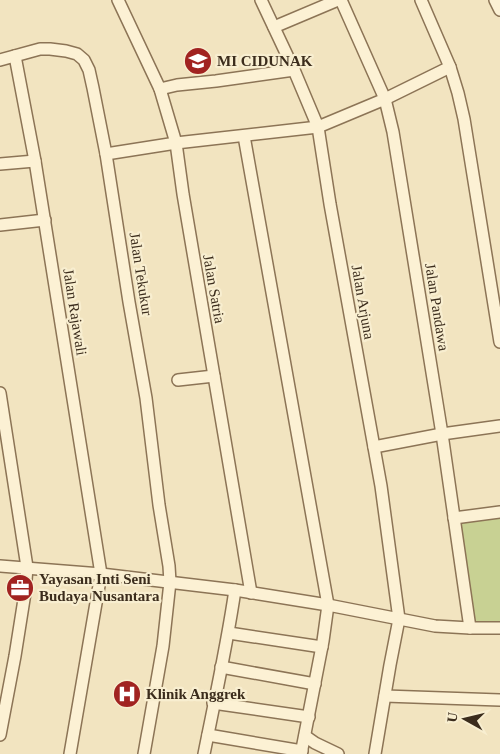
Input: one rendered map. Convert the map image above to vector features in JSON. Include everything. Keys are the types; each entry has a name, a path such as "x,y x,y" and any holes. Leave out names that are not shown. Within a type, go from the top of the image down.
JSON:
{"street":[{"name":"Jalan Satria","path":"118,0 160,88 176,143 182,194 251,593"},
{"name":"Jalan Arjuna","path":"261,0 318,127 381,486 400,620 375,754"},
{"path":"274,27 340,0"},
{"name":"Jalan Pandawa","path":"340,0 385,99 394,132 442,434 470,628"},
{"path":"421,0 450,67 458,93 464,119 500,342"},
{"path":"495,0 500,10"},
{"name":"Jalan Tekukur","path":"0,60 50,49 77,54 84,60 89,70 106,154 146,398 169,566 170,582 162,646 144,754"},
{"name":"Jalan Rajawali","path":"15,56 45,220 101,574 70,754"},
{"path":"106,154 176,143 318,127 385,99 450,67"},
{"path":"160,88 294,70"},
{"path":"208,735 302,752 328,605 244,136"},
{"path":"0,164 35,161"},
{"path":"0,225 45,220"},
{"path":"178,380 214,376"},
{"path":"0,393 27,568 15,656 0,735"},
{"path":"374,447 442,434 500,426"},
{"path":"454,518 500,512"},
{"path":"0,566 101,574 235,590 328,605 435,626 500,628"},
{"path":"204,754 235,590"},
{"path":"228,633 322,647"},
{"path":"221,668 315,684"},
{"path":"385,696 500,700"},
{"path":"214,702 309,717"},
{"path":"305,736 338,754"}],"green space":[{"path":"500,518 500,624 476,626 459,523"}],"place":[{"name":"MI CIDUNAK","path":"198,61"},
{"name":"Yayasan Inti Seni Budaya Nusantara","path":"20,588"},
{"name":"Klinik Anggrek","path":"127,694"}]}
